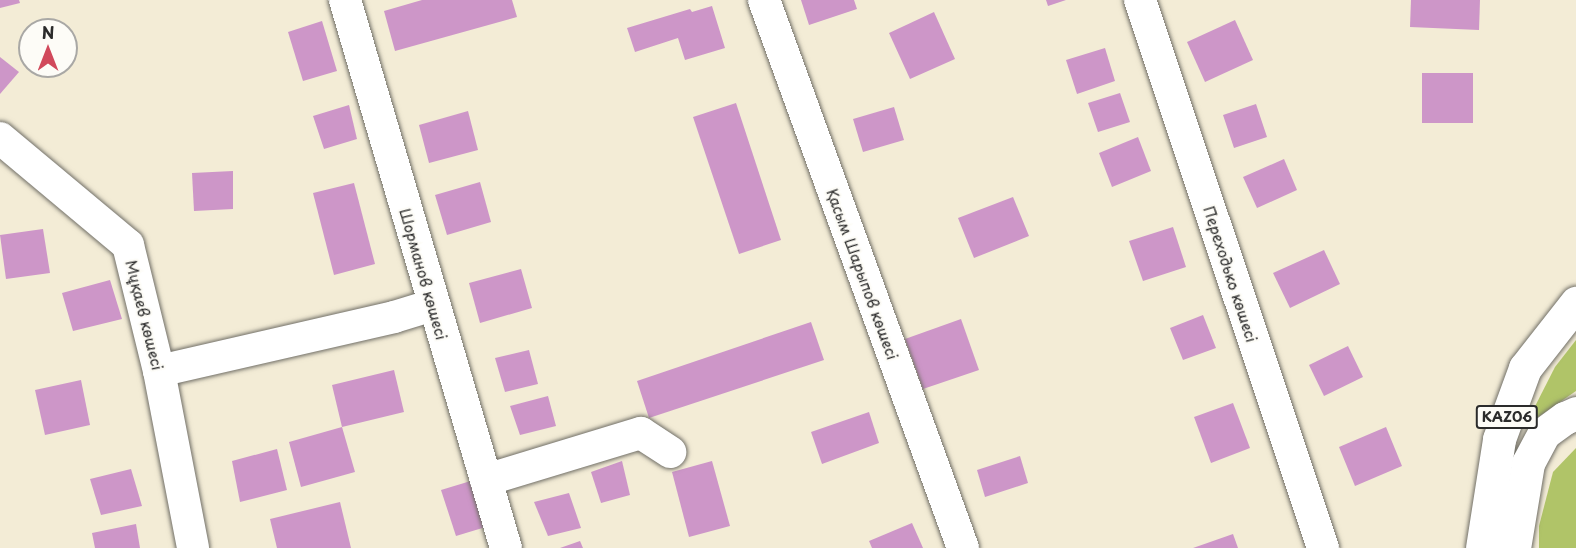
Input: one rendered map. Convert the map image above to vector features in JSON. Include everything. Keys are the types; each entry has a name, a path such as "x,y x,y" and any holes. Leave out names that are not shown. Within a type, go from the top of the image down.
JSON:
{"main road":[{"name":"KАZ06","path":"1482,548 1499,439 1525,368 1576,303"},
{"path":"1514,548 1528,463 1544,433 1576,413"}],"street":[{"name":"Шорманов көшесі","path":"345,0 506,548"},
{"name":"Қасым Шарыпов көшесі","path":"764,0 963,548"},
{"name":"Переходько көшесі","path":"1140,0 1323,548"},
{"name":"Мұқаев көшесі","path":"0,138 128,245 159,371 193,548"},
{"path":"159,371 394,317 433,305"},
{"path":"486,480 641,433 670,452"}],"green space":[{"path":"1576,340 1576,391 1525,426 1555,367"},
{"path":"1576,448 1576,548 1539,548 1539,526 1553,472"}],"building":[{"path":"0,0 19,0 20,3 0,8"},
{"path":"422,0 512,0 517,17 395,51 384,11"},
{"path":"801,0 854,0 857,9 809,25"},
{"path":"1046,0 1066,0 1048,6"},
{"path":"1411,0 1480,0 1479,30 1410,27"},
{"path":"712,6 725,48 685,60 678,38 635,52 627,28 690,9 692,12"},
{"path":"934,12 955,59 910,79 889,33"},
{"path":"1235,20 1253,60 1205,82 1187,42"},
{"path":"322,21 337,71 303,81 288,32"},
{"path":"1105,48 1115,81 1077,94 1066,60"},
{"path":"0,57 18,73 0,94"},
{"path":"1422,73 1473,73 1473,123 1422,123"},
{"path":"1120,93 1130,122 1098,132 1088,103"},
{"path":"736,103 781,240 739,254 693,117"},
{"path":"1256,104 1267,137 1234,148 1223,115"},
{"path":"349,105 357,139 324,149 313,116"},
{"path":"894,107 904,140 863,152 853,119"},
{"path":"468,111 478,150 429,163 419,125"},
{"path":"1138,137 1151,171 1112,187 1099,153"},
{"path":"1284,159 1297,190 1257,208 1243,177"},
{"path":"233,171 233,209 194,211 192,173"},
{"path":"480,182 491,222 447,235 435,195"},
{"path":"354,183 375,264 334,275 313,193"},
{"path":"1013,197 1029,236 974,258 958,218"},
{"path":"1173,227 1186,267 1143,281 1129,241"},
{"path":"43,229 50,273 6,279 0,235"},
{"path":"1324,250 1340,284 1290,308 1273,273"},
{"path":"521,269 532,308 480,323 469,283"},
{"path":"110,280 122,319 73,331 62,293"},
{"path":"1203,315 1216,348 1183,360 1170,328"},
{"path":"961,319 979,370 923,389 905,339"},
{"path":"811,322 824,360 649,418 637,381"},
{"path":"1348,346 1363,377 1324,396 1309,365"},
{"path":"529,350 538,384 505,392 495,358"},
{"path":"394,370 404,412 342,427 332,385"},
{"path":"81,380 90,425 45,435 35,390"},
{"path":"548,396 556,426 520,435 510,406"},
{"path":"1233,403 1250,448 1211,463 1194,417"},
{"path":"869,412 879,443 822,464 811,432"},
{"path":"342,427 355,472 301,487 289,442"},
{"path":"1386,427 1402,466 1355,486 1339,447"},
{"path":"277,449 287,490 240,502 232,461"},
{"path":"1020,456 1028,483 985,497 977,470"},
{"path":"622,461 630,495 601,503 591,472"},
{"path":"712,461 730,526 689,537 672,472"},
{"path":"131,469 142,506 101,515 90,479"},
{"path":"474,480 489,526 456,536 441,490"},
{"path":"569,493 581,528 548,536 534,502"},
{"path":"340,502 351,548 277,548 270,519"},
{"path":"912,523 923,548 872,548 869,541"},
{"path":"136,524 140,548 95,548 92,533"},
{"path":"1233,534 1238,548 1193,548"},
{"path":"580,541 583,548 560,548"}]}
